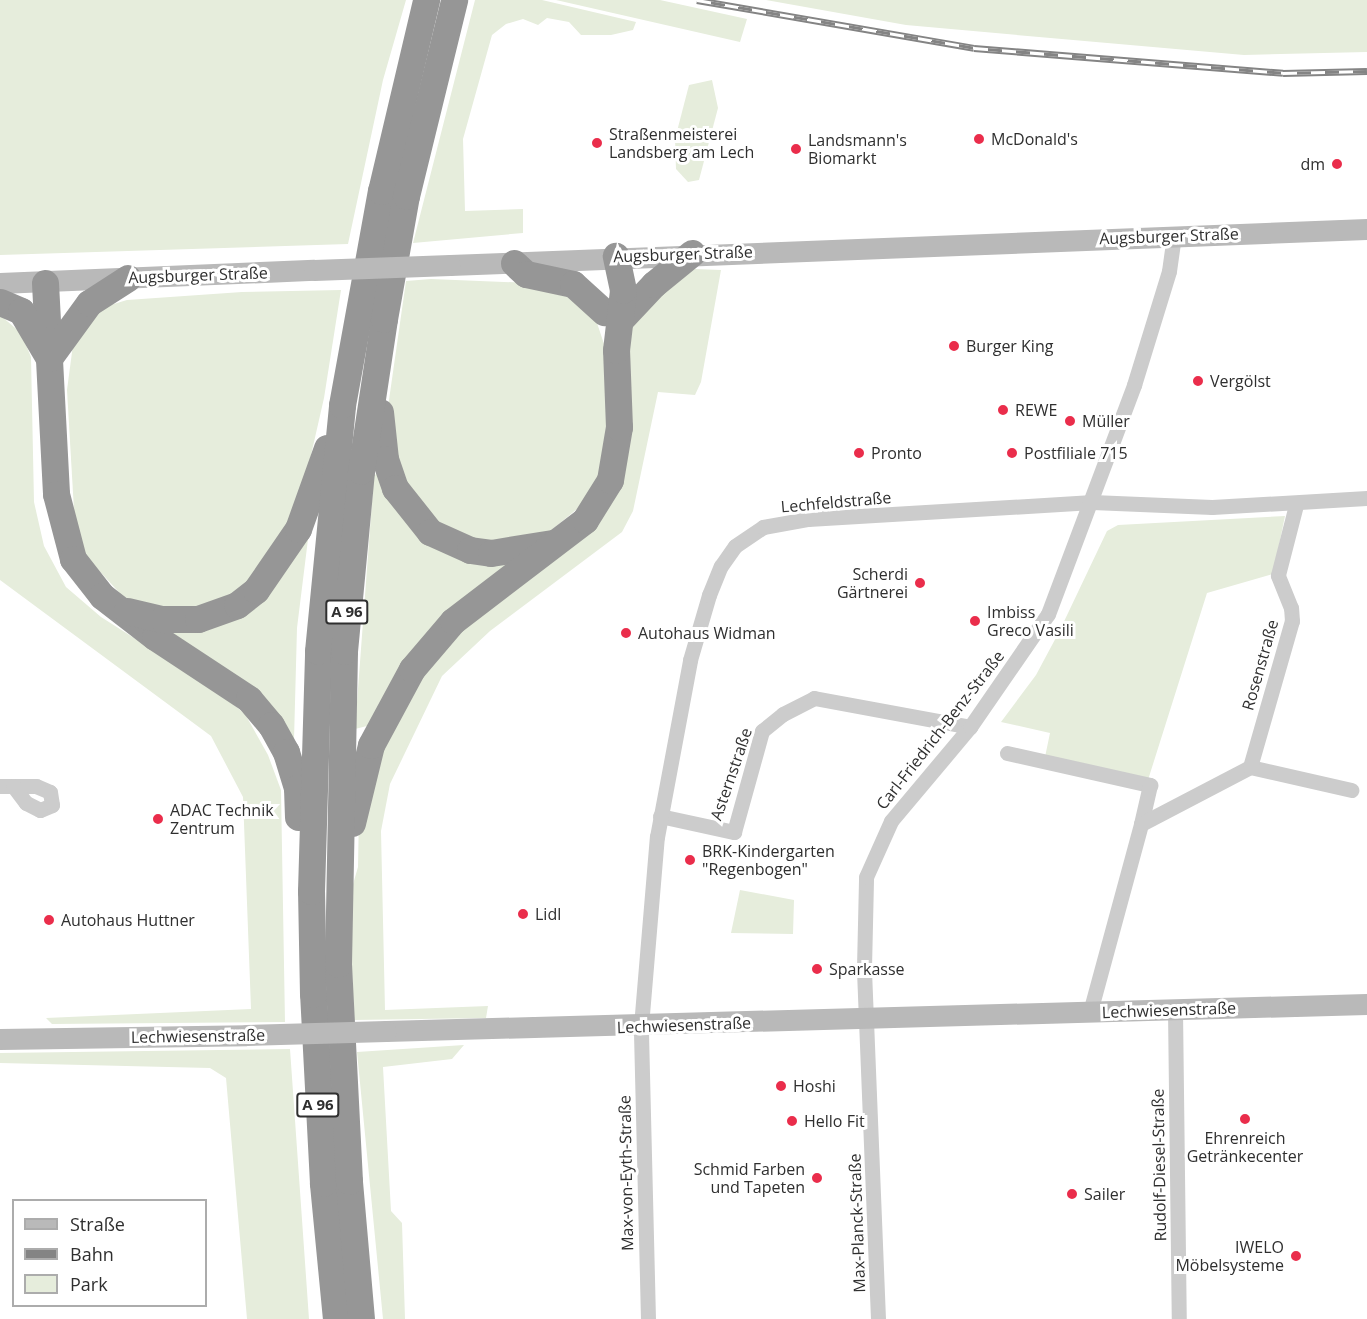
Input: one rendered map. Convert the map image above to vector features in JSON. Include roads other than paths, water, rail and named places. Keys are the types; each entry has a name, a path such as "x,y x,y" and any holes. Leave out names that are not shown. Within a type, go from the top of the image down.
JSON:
{"highway":[{"name":"A 96","path":"336,1319 316,1070 312,891 318,651 342,405 384,180 426,0"},
{"name":"A 96","path":"361,1319 343,1080 338,907 340,730 350,576 384,319 408,186 454,0"},
{"path":"613,315 692,253"},
{"path":"338,907 364,767 400,687 453,621 585,520 610,480 619,427 616,350 607,272 616,256"},
{"path":"514,263 526,274 573,284 613,315"},
{"path":"49,358 89,303 128,278"},
{"path":"45,283 56,494 62,528 73,559 86,581 155,637 220,677 249,699 271,725 286,752 297,788 299,854 312,891"},
{"path":"0,302 21,311 49,358"},
{"path":"384,319 380,419 385,459 395,488 411,512 430,531 470,550 509,552 553,543"},
{"path":"120,609 164,620 198,619 237,605 256,591 298,529 342,405"}],"main road":[{"name":"Augsburger Straße","path":"0,283 514,263 616,256 1367,229"},
{"name":"Lechwiesenstraße","path":"0,1039 641,1026 1367,1004"}],"street":[{"name":"Carl-Friedrich-Benz-Straße","path":"865,1019 864,903 872,856 891,821 921,781 970,727 1048,614 1092,502 1134,385 1169,271 1174,236"},
{"name":"Lechfeldstraße","path":"641,1026 660,816 690,660 709,595 721,566 735,546 763,527 808,519 1092,502 1212,507 1296,505 1367,498"},
{"name":"Rosenstraße","path":"1250,767 1292,621 1291,608 1278,575 1296,505"},
{"name":"Asternstraße","path":"660,816 734,832 762,731 783,714 814,698 970,727"},
{"path":"1007,753 1150,785 1142,824 1090,1012"},
{"path":"1142,824 1250,767 1352,790"},
{"name":"Rudolf-Diesel-Straße","path":"1175,1010 1179,1319"},
{"name":"Max-Planck-Straße","path":"865,1019 878,1319"},
{"name":"Max-von-Eyth-Straße","path":"641,1026 648,1319"}],"railway":[{"path":"697,0 974,48 1283,73 1367,71"}],"place":[{"name":"McDonald's","path":"979,139"},
{"name":"Straßenmeisterei Landsberg am Lech","path":"597,143"},
{"name":"Landsmann's Biomarkt","path":"796,149"},
{"name":"dm","path":"1337,164"},
{"name":"Burger King","path":"954,346"},
{"name":"Vergölst","path":"1198,381"},
{"name":"REWE","path":"1003,410"},
{"name":"Müller","path":"1070,421"},
{"name":"Pronto","path":"859,453"},
{"name":"Postfiliale 715","path":"1012,453"},
{"name":"Scherdi Gärtnerei","path":"920,583"},
{"name":"Imbiss Greco Vasili","path":"975,621"},
{"name":"Autohaus Widman","path":"626,633"},
{"name":"ADAC Technik Zentrum","path":"158,819"},
{"name":"BRK-Kindergarten \"Regenbogen\"","path":"690,860"},
{"name":"Lidl","path":"523,914"},
{"name":"Autohaus Huttner","path":"49,920"},
{"name":"Sparkasse","path":"817,969"},
{"name":"Hoshi","path":"781,1086"},
{"name":"Ehrenreich Getränkecenter","path":"1245,1119"},
{"name":"Hello Fit","path":"792,1121"},
{"name":"Schmid Farben und Tapeten","path":"817,1178"},
{"name":"Sailer","path":"1072,1194"},
{"name":"IWELO Möbelsysteme","path":"1296,1256"}]}
